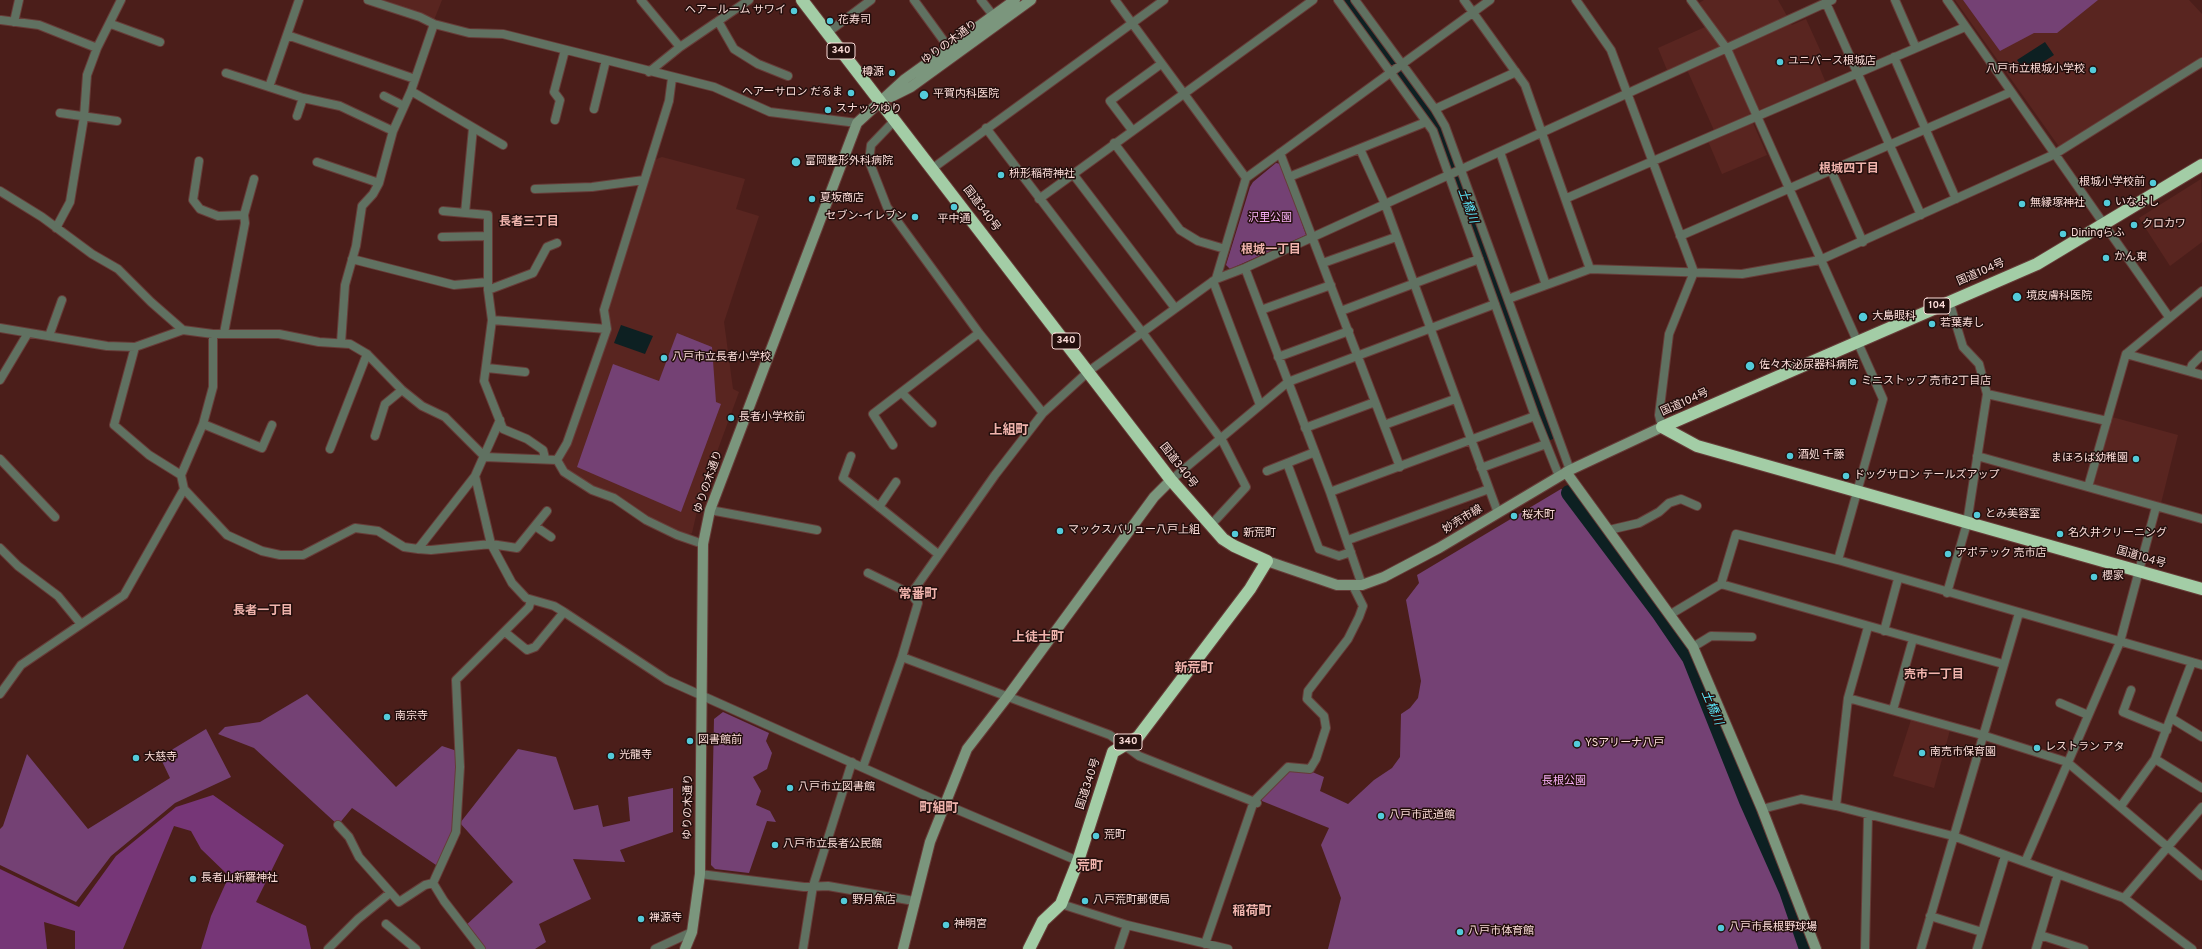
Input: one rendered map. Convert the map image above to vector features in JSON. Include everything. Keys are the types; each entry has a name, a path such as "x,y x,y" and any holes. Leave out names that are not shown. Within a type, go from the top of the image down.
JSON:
{"highway":[{"name":"国道340号","path":"802,0 1089,371 1171,480 1210,526 1234,546 1267,561 1250,589 1138,737 1113,752 1078,861 1061,904 1044,921 1029,949"},
{"name":"国道104号","path":"1662,427 2037,264 2202,165"},
{"name":"国道104号","path":"1662,427 1697,446 2202,589"}],"street":[{"path":"14,22 20,0"},
{"path":"56,228 70,202 84,117 88,75 97,48 111,24 121,0"},
{"path":"269,87 299,0"},
{"path":"368,0 434,24 469,33 503,34 672,78 714,87 770,112 857,123"},
{"path":"641,0 680,47"},
{"path":"649,72 680,47 750,0"},
{"path":"827,33 872,0"},
{"path":"914,0 949,48"},
{"path":"981,0 996,19"},
{"name":"ゆりの木通り","path":"881,103 911,87 996,19 1015,0"},
{"name":"ゆりの木通り","path":"685,949 692,932 700,874 703,544 710,510 857,123 881,103 905,79 949,48 996,19 1031,0"},
{"path":"1115,0 1246,178"},
{"path":"932,168 1164,0"},
{"path":"1039,199 1114,143 1313,0"},
{"path":"1338,0 1433,131 1546,444 1565,473 1671,614 1693,647 1762,808 1816,949"},
{"path":"1355,0 1435,109 1445,126 1508,300 1565,473"},
{"path":"1464,0 1525,84 1567,198 1590,269"},
{"path":"1260,405 1215,280 1246,178 1490,0"},
{"path":"1691,0 1727,49 1883,399 1838,560"},
{"path":"1896,0 1916,48"},
{"path":"1948,0 1965,27 2055,154 2103,225 2170,317"},
{"path":"1579,1 1612,50 1626,92 1694,272 1669,334 1665,354 1659,415 1662,427"},
{"path":"911,594 938,554 1042,412 1089,371 1215,280 1245,268 1449,174 1461,170 1626,92 1727,49 1829,1 1858,73 1921,215"},
{"path":"1,20 39,25 97,48"},
{"path":"718,21 734,49 758,64 788,76"},
{"path":"111,24 160,42"},
{"path":"341,343 345,285 352,259 362,206 373,194 379,183 393,131 411,91 434,24"},
{"path":"1567,198 1965,27"},
{"path":"287,35 415,79"},
{"path":"555,120 560,100 554,92 565,50"},
{"path":"1894,57 1956,199"},
{"path":"594,109 606,60"},
{"path":"1508,300 1590,269 1742,274 1820,260 1863,242 2055,154 2202,62"},
{"path":"1132,130 1110,101 1162,64"},
{"path":"1435,109 1516,72"},
{"path":"226,73 303,98 340,106 393,131"},
{"path":"557,460 567,443 607,329 604,310 669,101 672,78"},
{"path":"411,91 503,145"},
{"path":"1680,236 2011,92"},
{"path":"384,96 404,106"},
{"path":"297,116 303,98"},
{"path":"60,113 117,121"},
{"path":"895,120 871,145 869,161 887,206 979,333 1042,412"},
{"path":"1289,177 1426,122"},
{"path":"465,213 473,128"},
{"path":"986,128 1142,332 1220,438 1246,487 1210,526"},
{"path":"1114,143 1180,230 1198,241 1225,249"},
{"path":"1360,149 1385,204 1470,441 1498,513"},
{"path":"1500,152 1546,285"},
{"path":"1280,153 1400,467"},
{"path":"199,161 193,200 200,209 218,216 244,216"},
{"path":"317,162 379,183"},
{"path":"1831,170 1863,242"},
{"path":"1073,174 1175,308"},
{"path":"224,333 245,223 244,216 254,179"},
{"path":"535,189 592,186 644,180"},
{"path":"0,191 42,217 92,254 118,269 151,302 183,330"},
{"path":"443,211 488,215 488,286 492,320 487,368 484,381 503,429 527,439 544,450 545,458"},
{"path":"442,237 487,236"},
{"path":"1323,263 1396,237"},
{"path":"352,259 454,285 488,286 533,273 548,247 557,243"},
{"path":"1341,311 1479,259"},
{"path":"1205,944 1256,802 1288,768 1310,769 1325,735 1326,728 1324,716 1308,699 1308,691 1348,639 1363,606 1348,540 1245,268"},
{"path":"1261,310 1331,285"},
{"path":"2088,487 2126,354 2202,291"},
{"path":"49,336 62,300"},
{"path":"1947,593 1967,523 1987,394 1979,364 1963,347 1949,301"},
{"path":"903,949 914,900 944,804 967,749 1008,696 1154,496 1220,438 1288,382 1495,304"},
{"path":"492,320 607,329"},
{"path":"0,328 107,346 135,347 183,330 213,334 279,334 319,342 350,344 367,354 402,390 422,406 445,417 485,457 545,458 557,460"},
{"path":"1278,357 1349,331"},
{"path":"0,380 28,333"},
{"path":"893,445 873,414 979,333"},
{"path":"213,334 213,387 203,424 181,475 184,489 226,535 262,551 280,555 303,555 355,528 378,531 404,547 418,549 431,550 491,544 517,548 547,511"},
{"path":"135,347 114,425 149,455 181,475"},
{"path":"330,449 367,354"},
{"path":"2126,354 2202,375"},
{"path":"2190,372 2192,365 2202,355"},
{"path":"487,368 526,372"},
{"path":"375,436 385,404 402,390"},
{"path":"902,393 932,423"},
{"path":"1987,394 2107,421"},
{"path":"1384,425 1455,399"},
{"path":"1305,428 1375,402"},
{"path":"1330,492 1535,416"},
{"path":"418,549 476,476 500,420"},
{"path":"203,424 262,448 272,425"},
{"name":"妙売市線","path":"1267,561 1337,585 1358,585 1384,577 1416,561 1565,473 1662,427"},
{"path":"1481,468 1546,444"},
{"path":"1267,470 1315,452"},
{"path":"851,456 843,478 938,554"},
{"path":"1977,456 2202,519"},
{"path":"0,460 56,517"},
{"path":"557,460 564,472 592,490 614,498 646,520 677,535 703,544"},
{"path":"1286,463 1319,549 1338,556 1351,552"},
{"path":"476,476 491,544 512,583 526,598 554,606 667,680 944,804 1078,861"},
{"path":"880,507 896,482"},
{"path":"0,694 21,665 124,595 184,489"},
{"path":"1348,540 1489,489"},
{"path":"1609,530 1639,523 1659,512 1669,503 1681,499 1697,506"},
{"path":"2024,862 2120,642 2156,507"},
{"path":"710,510 817,530"},
{"path":"535,526 551,537"},
{"path":"1671,614 1721,584 1736,534 1838,560 1898,579 2202,665"},
{"path":"0,548 18,566 58,596 81,624"},
{"path":"863,767 902,657 918,603 911,594 868,573"},
{"path":"1884,631 1898,579"},
{"path":"1721,584 1868,627 2003,664"},
{"path":"434,883 456,832 460,768 456,680 529,608 531,600"},
{"path":"505,632 527,650 535,647 564,612"},
{"path":"1921,949 1982,735 2019,613"},
{"path":"1836,806 1848,698 1868,627"},
{"path":"1693,647 1711,636 1752,637"},
{"path":"1893,710 1913,639"},
{"path":"902,657 1110,735 1139,756 1256,802"},
{"path":"2121,806 2155,759 2192,662"},
{"path":"2131,690 2123,712 2167,730"},
{"path":"1848,698 1982,735 2067,762 2121,806 2202,876"},
{"path":"2060,703 2088,715"},
{"path":"2171,718 2202,737"},
{"path":"2155,759 2202,788"},
{"path":"803,949 813,886 852,762"},
{"path":"1762,808 1801,799 1836,806 1953,836 2124,898 2192,949"},
{"path":"2124,898 2202,807"},
{"path":"1865,949 1868,815"},
{"path":"338,825 349,836 359,857 399,902 425,885 434,883"},
{"path":"1977,949 2006,856"},
{"path":"700,874 804,887 828,886 914,900"},
{"path":"2036,949 2058,874"},
{"path":"434,883 444,901 481,949"},
{"path":"328,949 358,920 390,893"},
{"path":"1061,904 1127,925 1228,949"},
{"path":"1930,916 1982,932"},
{"path":"386,924 416,949"},
{"path":"1119,949 1127,925"},
{"path":"655,949 692,932"},
{"path":"2040,935 2084,949"}],"shaded area":[{"path":"377,0 442,0 434,20"},
{"name":"ユニバース根城店","path":"1704,0 1778,0 1792,25 1806,19 1825,61 1818,64 1826,83 1749,114 1767,155 1722,174 1708,141 1717,137 1684,63 1667,70 1658,48 1714,23 1699,3"},
{"name":"八戸市立根城小学校","path":"1955,0 2189,0 2202,14 2202,58 2060,148"},
{"path":"2045,42 2054,55 2026,73 2017,60"},
{"name":"八戸市立長者小学校","path":"662,157 745,179 736,209 759,216 724,322 733,389 739,392 700,498 692,533 687,535 650,520 594,487 563,467 560,459 610,328 607,306 654,160"},
{"path":"2201,179 2202,242 2170,266 2139,218"},
{"path":"621,325 653,336 645,354 614,343"},
{"name":"まほろば幼稚園","path":"2112,417 2178,435 2161,503 2094,484"},
{"name":"南売市保育園","path":"1911,720 1950,730 1934,788 1893,776"},
{"path":"213,795 284,845 256,902 306,926 311,949 201,949 211,916 229,876 201,849 191,831 174,826 123,949 75,949 75,931 44,922 47,949 0,949 0,869 79,907 116,856 176,807"}],"green space":[{"path":"1963,0 2098,0 2057,33 2034,33 2000,51"},
{"name":"沢里公園","path":"1276,163 1281,164 1306,235 1230,269 1226,265 1250,187 1253,182"},
{"path":"677,333 712,347 716,402 721,404 681,512 577,467 613,364 659,381"},
{"name":"長根公園","path":"1561,489 1568,489 1573,495 1603,539 1607,539 1693,657 1789,888 1809,949 1328,949 1341,898 1321,845 1329,828 1262,801 1262,797 1288,769 1310,771 1324,777 1320,791 1348,804 1374,780 1392,768 1400,757 1401,714 1410,708 1418,698 1421,681 1406,600 1419,583 1417,575"},
{"path":"307,694 396,787 442,746 460,752 456,832 439,867 352,808 338,825 254,748 218,734 225,727 260,722"},
{"path":"723,712 769,733 766,741 772,753 767,769 753,777 761,791 756,805 770,811 776,822 767,821 749,873 715,869 711,865 714,719"},
{"path":"206,729 231,777 175,803 111,856 76,902 0,865 0,829 3,826 27,754 88,829 170,778 160,757"},
{"path":"518,749 556,757 574,810 598,805 603,827 630,821 628,797 673,788 673,832 620,850 625,862 573,859 591,899 539,924 546,942 535,949 481,949 464,927 513,882 460,823"}],"waterway":[{"name":"土橋川","path":"1346,0 1436,124 1442,136 1549,432"},
{"name":"土橋川","path":"1569,493 1660,614 1690,658 1747,801 1787,891 1807,949"}],"place":[{"name":"ヘアールーム サワイ","path":"794,11"},
{"name":"花寿司","path":"830,21"},
{"name":"ユニバース根城店","path":"1780,62"},
{"name":"八戸市立根城小学校","path":"2093,70"},
{"name":"樽源","path":"892,73"},
{"name":"ヘアーサロン だるま","path":"851,93"},
{"name":"平賀内科医院","path":"924,95"},
{"name":"スナックゆり","path":"828,110"},
{"name":"富岡整形外科病院","path":"796,162"},
{"name":"枡形稲荷神社","path":"1001,175"},
{"name":"根城小学校前","path":"2153,183"},
{"name":"夏坂商店","path":"812,199"},
{"name":"いなよし","path":"2107,203"},
{"name":"無縁塚神社","path":"2022,204"},
{"name":"平中通","path":"954,207"},
{"name":"セブン-イレブン","path":"915,217"},
{"name":"クロカワ","path":"2134,225"},
{"name":"Diningらふ","path":"2063,234"},
{"name":"かん東","path":"2106,258"},
{"name":"境皮膚科医院","path":"2017,297"},
{"name":"大島眼科","path":"1863,317"},
{"name":"若葉寿し","path":"1932,324"},
{"name":"八戸市立長者小学校","path":"664,358"},
{"name":"佐々木泌尿器科病院","path":"1750,366"},
{"name":"ミニストップ 売市2丁目店","path":"1853,382"},
{"name":"長者小学校前","path":"731,418"},
{"name":"酒処 千藤","path":"1790,456"},
{"name":"まほろば幼稚園","path":"2136,459"},
{"name":"ドッグサロン テールズアップ","path":"1846,476"},
{"name":"とみ美容室","path":"1977,515"},
{"name":"桜木町","path":"1514,516"},
{"name":"マックスバリュー八戸上組","path":"1060,531"},
{"name":"新荒町","path":"1235,534"},
{"name":"名久井クリーニング","path":"2060,534"},
{"name":"アポテック 売市店","path":"1948,554"},
{"name":"櫻家","path":"2094,577"},
{"name":"南宗寺","path":"387,717"},
{"name":"図書館前","path":"690,741"},
{"name":"YSアリーナ八戸","path":"1577,744"},
{"name":"レストラン アタ","path":"2037,748"},
{"name":"南売市保育園","path":"1922,753"},
{"name":"光龍寺","path":"611,756"},
{"name":"大慈寺","path":"136,758"},
{"name":"八戸市立図書館","path":"790,788"},
{"name":"八戸市武道館","path":"1381,816"},
{"name":"荒町","path":"1096,836"},
{"name":"八戸市立長者公民館","path":"775,845"},
{"name":"長者山新羅神社","path":"193,879"},
{"name":"野月魚店","path":"844,901"},
{"name":"八戸荒町郵便局","path":"1085,901"},
{"name":"禅源寺","path":"641,919"},
{"name":"神明宮","path":"946,925"},
{"name":"八戸市長根野球場","path":"1721,928"},
{"name":"八戸市体育館","path":"1460,932"}],"district":[{"name":"根城四丁目","path":"1849,170"},
{"name":"長者三丁目","path":"529,223"},
{"name":"根城一丁目","path":"1271,251"},
{"name":"上組町","path":"1009,431"},
{"name":"常番町","path":"918,595"},
{"name":"長者一丁目","path":"263,612"},
{"name":"上徒士町","path":"1038,638"},
{"name":"新荒町","path":"1194,669"},
{"name":"売市一丁目","path":"1934,676"},
{"name":"町組町","path":"939,809"},
{"name":"荒町","path":"1090,867"},
{"name":"稲荷町","path":"1252,912"}]}
